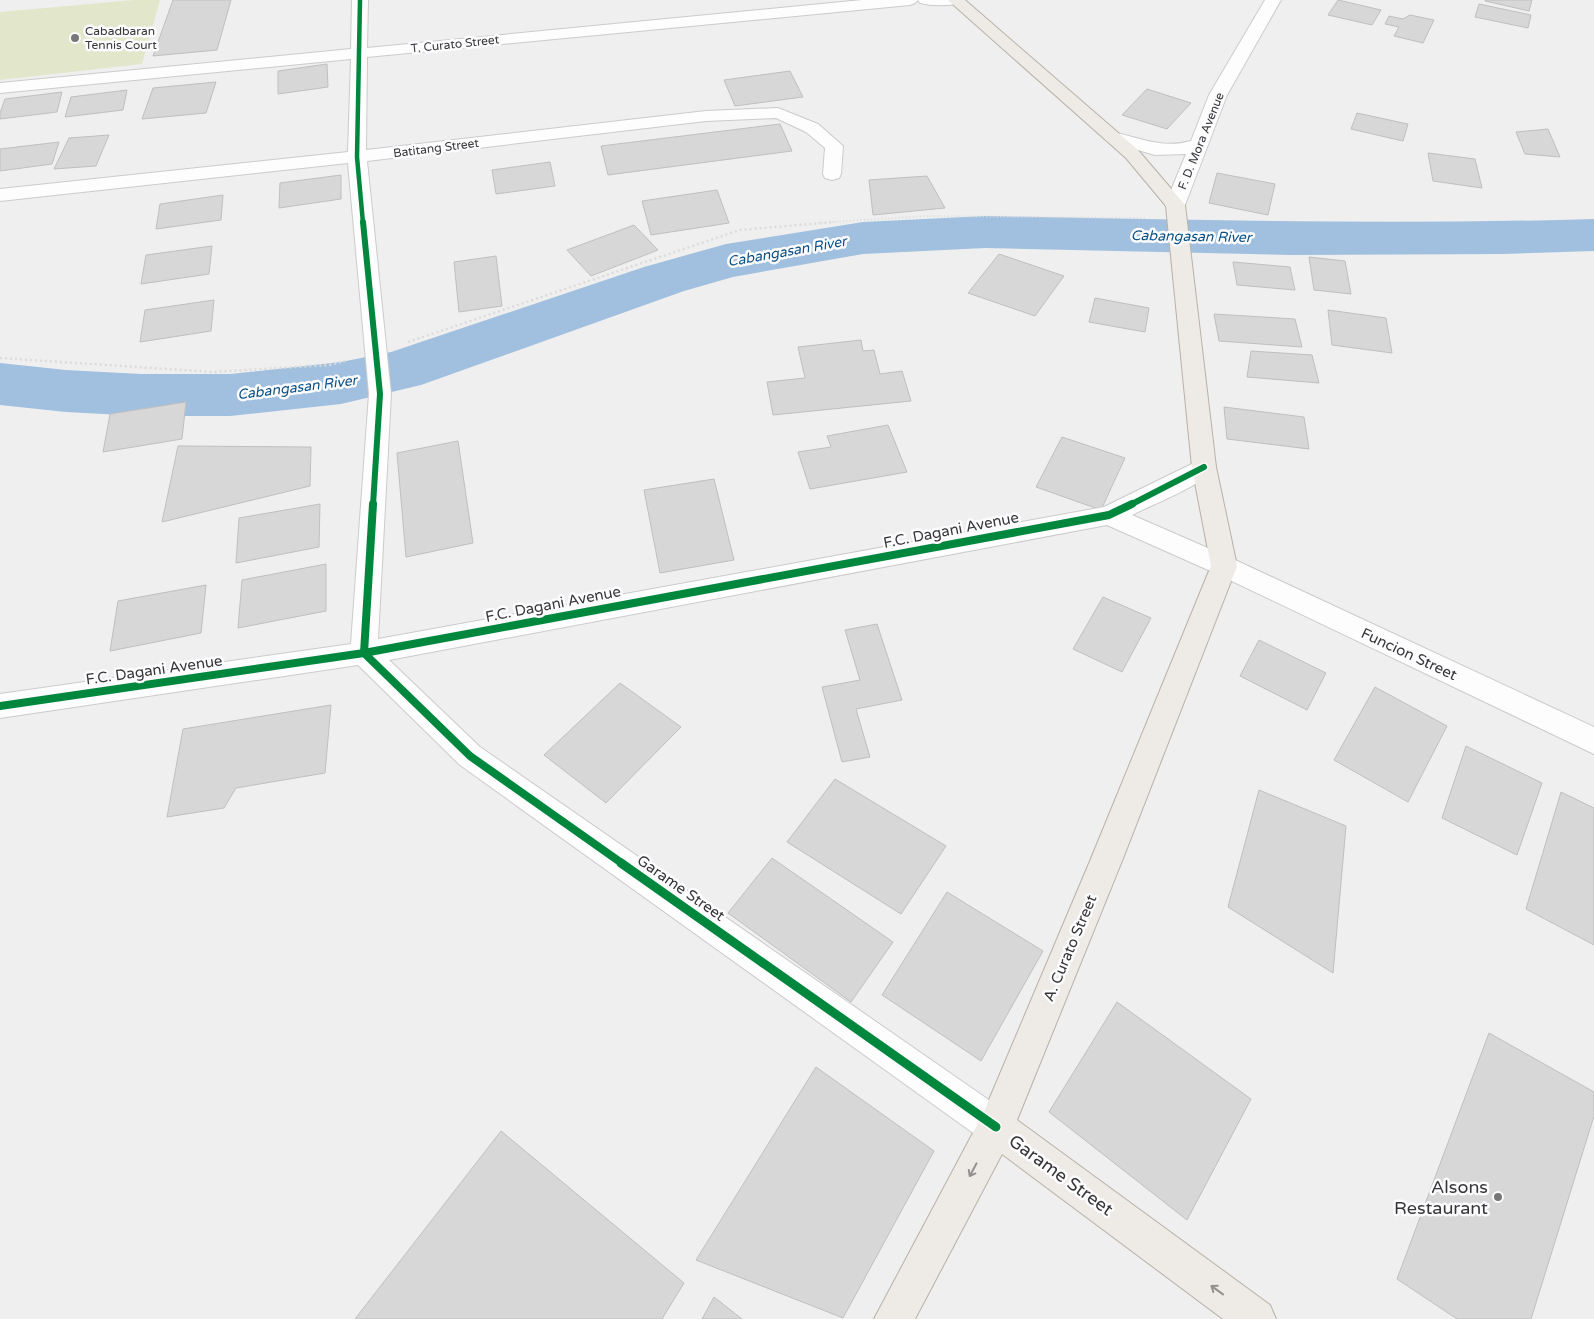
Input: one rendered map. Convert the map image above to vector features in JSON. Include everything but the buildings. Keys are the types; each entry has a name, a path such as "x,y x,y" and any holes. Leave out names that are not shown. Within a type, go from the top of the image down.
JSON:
{"main road":[{"path":"956,0 1132,154 1178,222 1204,468 1224,566"},
{"name":"A. Curato Street","path":"894,1319 996,1127 1106,861 1224,566"},
{"name":"Garame Street","path":"996,1127 1256,1319"}],"street":[{"path":"360,0 357,157 380,394 364,654"},
{"name":"T. Curato Street","path":"0,88 359,54 812,5 910,0"},
{"path":"925,0 956,0"},
{"name":"F. D. Mora Avenue","path":"1178,222 1198,145 1218,95 1273,0"},
{"name":"Batitang Street","path":"0,195 357,157 706,116 778,113 812,128 834,146 832,174"},
{"path":"1112,137 1159,151 1180,151 1198,145"},
{"name":"F.C. Dagani Avenue","path":"0,706 364,654 1109,515 1204,468"},
{"name":"Funcion Street","path":"1109,515 1224,566 1594,741"},
{"name":"Garame Street","path":"364,654 470,756 996,1127"}],"path":[{"path":"0,358 213,372 329,365 377,354 620,269 740,230 927,216 1055,216 1178,222"}],"green space":[{"name":"Cabadbaran Tennis Court","path":"134,0 160,0 142,64 0,80 0,12"}],"waterway":[{"name":"Cabangasan River","path":"0,384 66,391 141,395 230,395 341,383 399,371 664,279 726,261 863,238 985,232 1291,239 1502,238 1594,235"}],"cycle path":[{"path":"360,0 357,157 380,394 364,653 470,756 996,1127"},
{"path":"0,706 364,653 1109,515 1178,482 1204,467"}],"place":[{"name":"Cabadbaran Tennis Court","path":"75,38"},
{"name":"Alsons Restaurant","path":"1498,1197"}]}
